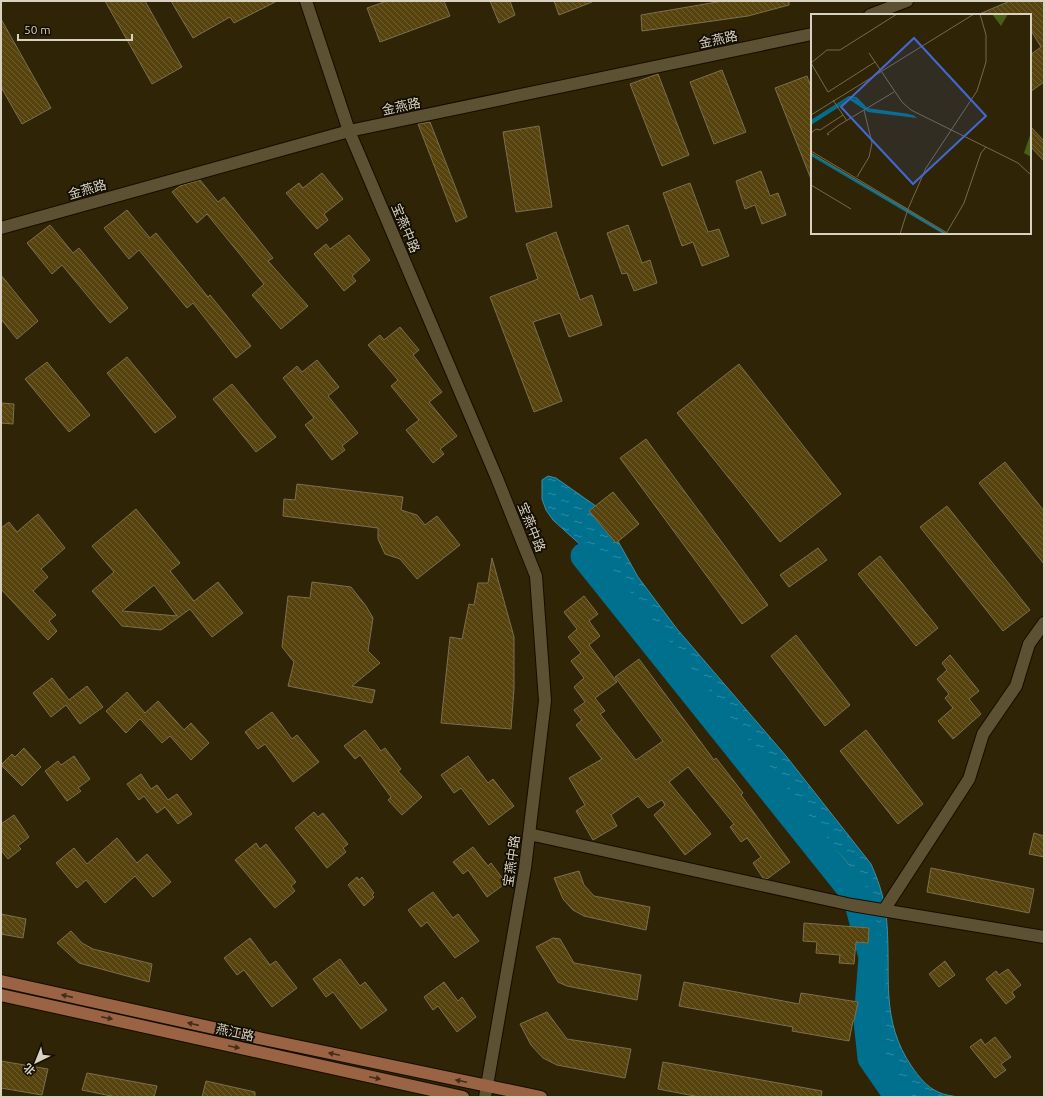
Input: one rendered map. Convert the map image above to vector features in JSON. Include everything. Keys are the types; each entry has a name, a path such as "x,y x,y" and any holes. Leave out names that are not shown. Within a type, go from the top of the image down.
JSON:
{"main road":[{"path":"1,981 263,1039 486,1092 541,1097"},
{"name":"燕江路","path":"1,995 463,1097"}],"street":[{"name":"宝燕中路","path":"306,1 349,131 496,476 536,576 546,701 525,868 486,1092"},
{"path":"873,14 907,1"},
{"name":"金燕路","path":"1,228 349,131 811,34"},
{"path":"884,910 969,779 983,734 1016,686 1029,644 1044,624"},
{"path":"529,834 852,905 1044,938"}],"water":[{"path":"548,476 556,478 600,509 638,577 677,629 786,756 871,864 880,887 885,909 888,944 889,998 895,1032 902,1050 917,1074 934,1090 940,1093 959,1097 908,1097 902,1092 889,1074 875,1038 870,1016 867,978 867,911 857,879 846,861 765,772 645,621 584,548 553,520 546,510 542,499 542,480"}],"building":[{"path":"105,1 145,1 182,67 152,84"},
{"path":"171,1 277,1 234,23 230,17 193,38"},
{"path":"387,1 444,1 450,16 380,42 367,8"},
{"path":"490,1 510,1 515,15 499,23"},
{"path":"554,1 591,1 592,2 559,15"},
{"path":"723,1 789,1 789,5 748,16 642,31 641,15"},
{"path":"1010,1 1044,1 1044,82 1031,91 1031,54 1041,47 1031,31 1031,14 979,14"},
{"path":"1,19 51,108 22,124 1,87"},
{"path":"722,70 746,132 714,144 690,82"},
{"path":"658,74 689,155 662,166 630,84"},
{"path":"807,76 811,87 811,179 775,88"},
{"path":"430,122 467,217 456,222 418,124"},
{"path":"539,126 552,207 516,212 503,132"},
{"path":"1031,127 1044,141 1044,161 1031,147"},
{"path":"761,171 770,196 778,193 786,215 762,224 755,205 745,209 736,181"},
{"path":"322,173 343,199 324,214 328,220 317,229 286,193 299,183 303,188"},
{"path":"200,180 218,202 224,197 273,258 268,261 308,306 281,329 252,295 264,284 207,214 197,223 172,192 180,186"},
{"path":"690,183 708,232 719,229 729,256 702,266 693,242 682,246 663,193"},
{"path":"127,210 150,238 156,233 208,297 210,295 251,346 236,358 193,303 187,308 139,250 129,259 104,228"},
{"path":"50,225 73,253 79,248 128,308 110,323 62,265 52,274 27,243"},
{"path":"628,225 642,263 650,260 657,283 634,291 627,273 622,274 607,233"},
{"path":"556,232 580,300 592,295 602,325 569,337 560,313 533,322 562,401 534,412 490,297 538,279 526,244"},
{"path":"349,235 370,260 352,276 356,281 344,291 314,254 326,244 330,249"},
{"path":"1,275 38,321 17,339 1,319"},
{"path":"400,327 419,350 413,355 442,392 429,402 457,436 440,449 444,454 433,463 406,430 419,420 391,386 398,380 368,345 380,335 384,340"},
{"path":"127,357 176,417 155,433 107,373"},
{"path":"317,360 339,387 328,396 358,433 342,446 345,450 332,460 305,425 314,418 283,378 297,366 302,372"},
{"path":"47,362 90,415 69,432 25,379"},
{"path":"739,364 841,494 780,542 677,413"},
{"path":"232,384 276,437 256,452 213,399"},
{"path":"1,403 14,404 13,424 1,423"},
{"path":"646,439 768,605 742,624 620,458"},
{"path":"1005,462 1044,511 1044,564 979,483"},
{"path":"297,484 403,497 401,510 417,515 425,525 437,516 460,545 417,579 400,559 385,554 378,539 378,528 283,516 284,499 295,500"},
{"path":"613,492 639,524 616,543 589,511"},
{"path":"947,506 1030,610 1003,631 920,527"},
{"path":"136,509 180,563 170,571 194,601 218,582 243,613 212,637 190,609 161,630 122,626 92,591 114,572 92,546","holes":["154,585 177,616 122,611"]},
{"path":"38,514 65,548 41,569 48,577 33,591 56,615 49,621 57,631 48,640 1,589 1,528 9,522 17,532"},
{"path":"818,548 827,560 789,587 780,575"},
{"path":"880,556 938,628 916,646 858,574"},
{"path":"492,558 514,637 514,689 511,729 441,723 450,637 462,639 469,604 474,605 478,583 488,583"},
{"path":"312,582 351,587 366,606 373,618 368,651 380,663 352,686 375,690 372,703 288,686 294,662 282,647 288,596 310,598"},
{"path":"584,596 598,614 589,621 600,636 589,645 617,682 595,698 605,711 600,714 636,760 663,741 615,677 639,659 714,760 716,758 743,793 741,795 790,862 767,879 763,878 753,863 761,857 747,838 741,842 730,827 734,824 688,767 669,782 711,834 685,855 654,815 665,805 662,800 648,808 638,796 611,815 617,826 593,840 576,811 585,805 569,778 602,759 576,725 582,720 574,710 585,702 574,687 584,678 571,661 581,653 568,637 577,629 564,612"},
{"path":"796,635 850,705 825,726 771,656"},
{"path":"950,655 979,691 969,699 981,714 953,739 938,721 953,708 945,698 949,694 937,679 947,670 942,663"},
{"path":"52,678 69,700 87,686 103,707 80,724 66,705 51,717 33,693"},
{"path":"127,692 145,713 158,701 184,730 191,723 209,743 191,760 170,736 162,743 140,719 126,733 106,711"},
{"path":"272,712 292,739 297,735 319,762 293,782 265,744 258,749 245,732"},
{"path":"365,730 381,751 385,748 401,769 398,771 422,797 402,815 388,800 391,797 360,755 355,759 344,746"},
{"path":"866,730 923,804 898,824 840,751"},
{"path":"24,748 41,767 22,786 1,765 12,754 15,757"},
{"path":"74,756 90,779 78,788 81,791 67,801 45,771 58,761 61,765"},
{"path":"468,756 488,783 493,779 514,806 489,825 461,788 454,793 441,775"},
{"path":"141,774 151,789 157,785 168,800 177,794 192,814 178,824 165,807 157,813 144,796 139,800 127,784"},
{"path":"314,812 318,817 323,813 348,844 343,848 346,852 327,868 295,828"},
{"path":"14,815 29,837 18,846 21,849 8,859 1,850 1,824"},
{"path":"1034,833 1044,836 1044,857 1029,854"},
{"path":"117,838 137,863 147,854 171,882 153,897 135,876 105,903 86,880 77,888 56,863 74,848 87,864"},
{"path":"256,843 260,849 266,844 296,882 291,886 295,891 275,908 235,860"},
{"path":"473,847 488,866 491,863 506,883 487,897 468,870 463,874 453,862"},
{"path":"931,868 1034,889 1029,913 927,892"},
{"path":"579,871 584,885 594,896 650,907 646,930 584,916 573,910 563,899 554,878"},
{"path":"357,877 359,880 362,877 374,893 372,895 374,897 364,906 348,885"},
{"path":"433,892 453,918 458,914 479,941 455,958 427,922 421,927 408,910"},
{"path":"1,914 26,919 23,938 1,934"},
{"path":"804,923 869,928 868,943 856,942 854,964 839,963 840,955 816,953 817,942 803,941"},
{"path":"71,931 82,943 93,949 152,964 149,982 79,963 57,943"},
{"path":"250,938 270,965 276,961 297,988 272,1007 244,970 237,975 224,958"},
{"path":"553,938 560,939 574,963 641,975 637,1000 567,986 558,982 536,947"},
{"path":"340,959 360,986 365,982 387,1010 361,1029 333,992 326,997 313,979"},
{"path":"945,961 955,975 939,987 929,974"},
{"path":"1008,969 1021,985 1012,992 1015,997 1006,1004 986,979 996,971 999,975"},
{"path":"444,982 458,1001 462,997 476,1017 457,1032 438,1006 433,1010 424,997"},
{"path":"684,982 799,1004 801,993 858,1002 849,1041 792,1031 793,1027 679,1006"},
{"path":"547,1012 567,1039 631,1049 625,1078 557,1065 543,1058 531,1045 520,1024"},
{"path":"995,1037 1011,1057 1001,1064 1006,1070 995,1078 970,1047 981,1039 985,1045"},
{"path":"1,1061 48,1069 42,1095 1,1088"},
{"path":"663,1062 822,1091 821,1097 700,1097 658,1089"},
{"path":"87,1073 157,1086 154,1097 116,1097 82,1090"},
{"path":"206,1081 255,1092 255,1097 202,1097"}],"waterway":[{"path":"584,556 856,896 872,957 867,1021 871,1058 898,1097"}]}
